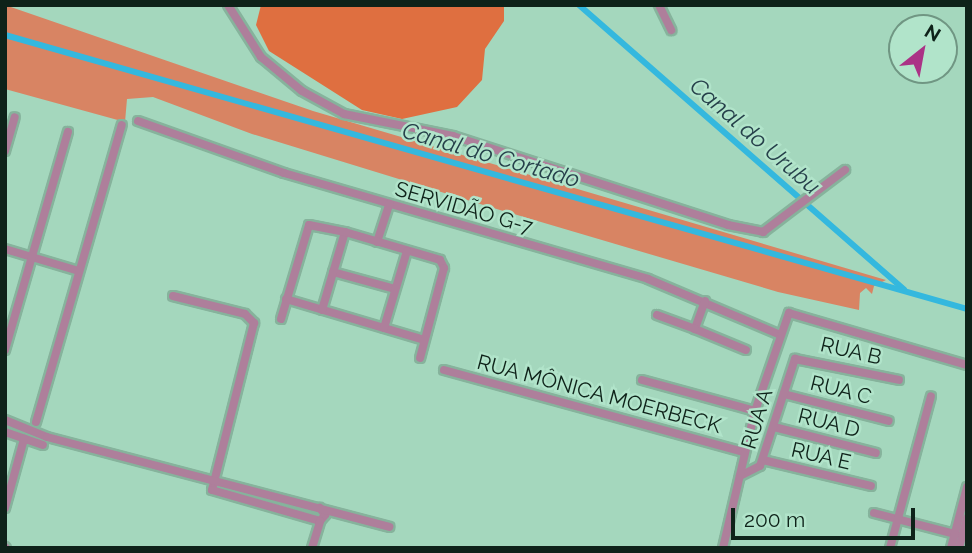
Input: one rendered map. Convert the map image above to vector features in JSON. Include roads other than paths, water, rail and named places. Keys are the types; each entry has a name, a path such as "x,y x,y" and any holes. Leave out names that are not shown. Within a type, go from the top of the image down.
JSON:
{"street":[{"path":"228,5 261,57 302,92 344,114 453,136 756,233 789,215 845,170"},
{"path":"659,5 671,30"},
{"path":"5,151 15,117"},
{"name":"SERVIDÃO G-7","path":"138,121 244,160 648,279 778,334"},
{"path":"36,422 122,125"},
{"path":"5,351 68,132"},
{"path":"377,242 389,204"},
{"path":"281,319 309,225 345,232 444,265 420,358"},
{"path":"322,310 345,232"},
{"path":"5,249 79,271"},
{"path":"384,328 407,251"},
{"path":"333,272 395,289"},
{"path":"173,296 245,314 254,323 212,489 320,521"},
{"path":"286,299 424,340"},
{"path":"695,329 705,301"},
{"path":"723,548 755,411 778,334 789,313 967,365"},
{"path":"657,315 746,350"},
{"name":"RUA B","path":"795,359 900,380"},
{"name":"RUA A","path":"740,476 756,471 763,460 795,359"},
{"name":"RUA MÔNICA MOERBECK","path":"444,370 744,452"},
{"path":"642,380 755,411"},
{"name":"RUA C","path":"784,394 889,421"},
{"path":"890,548 931,396"},
{"path":"5,420 47,437 215,479 389,527"},
{"name":"RUA D","path":"774,427 876,453"},
{"path":"5,432 43,445"},
{"path":"5,508 24,439"},
{"name":"RUA E","path":"763,460 871,485"},
{"path":"951,548 961,536 967,487"},
{"path":"312,548 320,521 325,515 320,508"},
{"path":"874,513 961,536"},
{"path":"958,548 967,518"}],"waterway":[{"name":"Canal do Urubu","path":"579,5 904,290"},
{"name":"Canal do Cortado","path":"5,35 967,309"}]}
